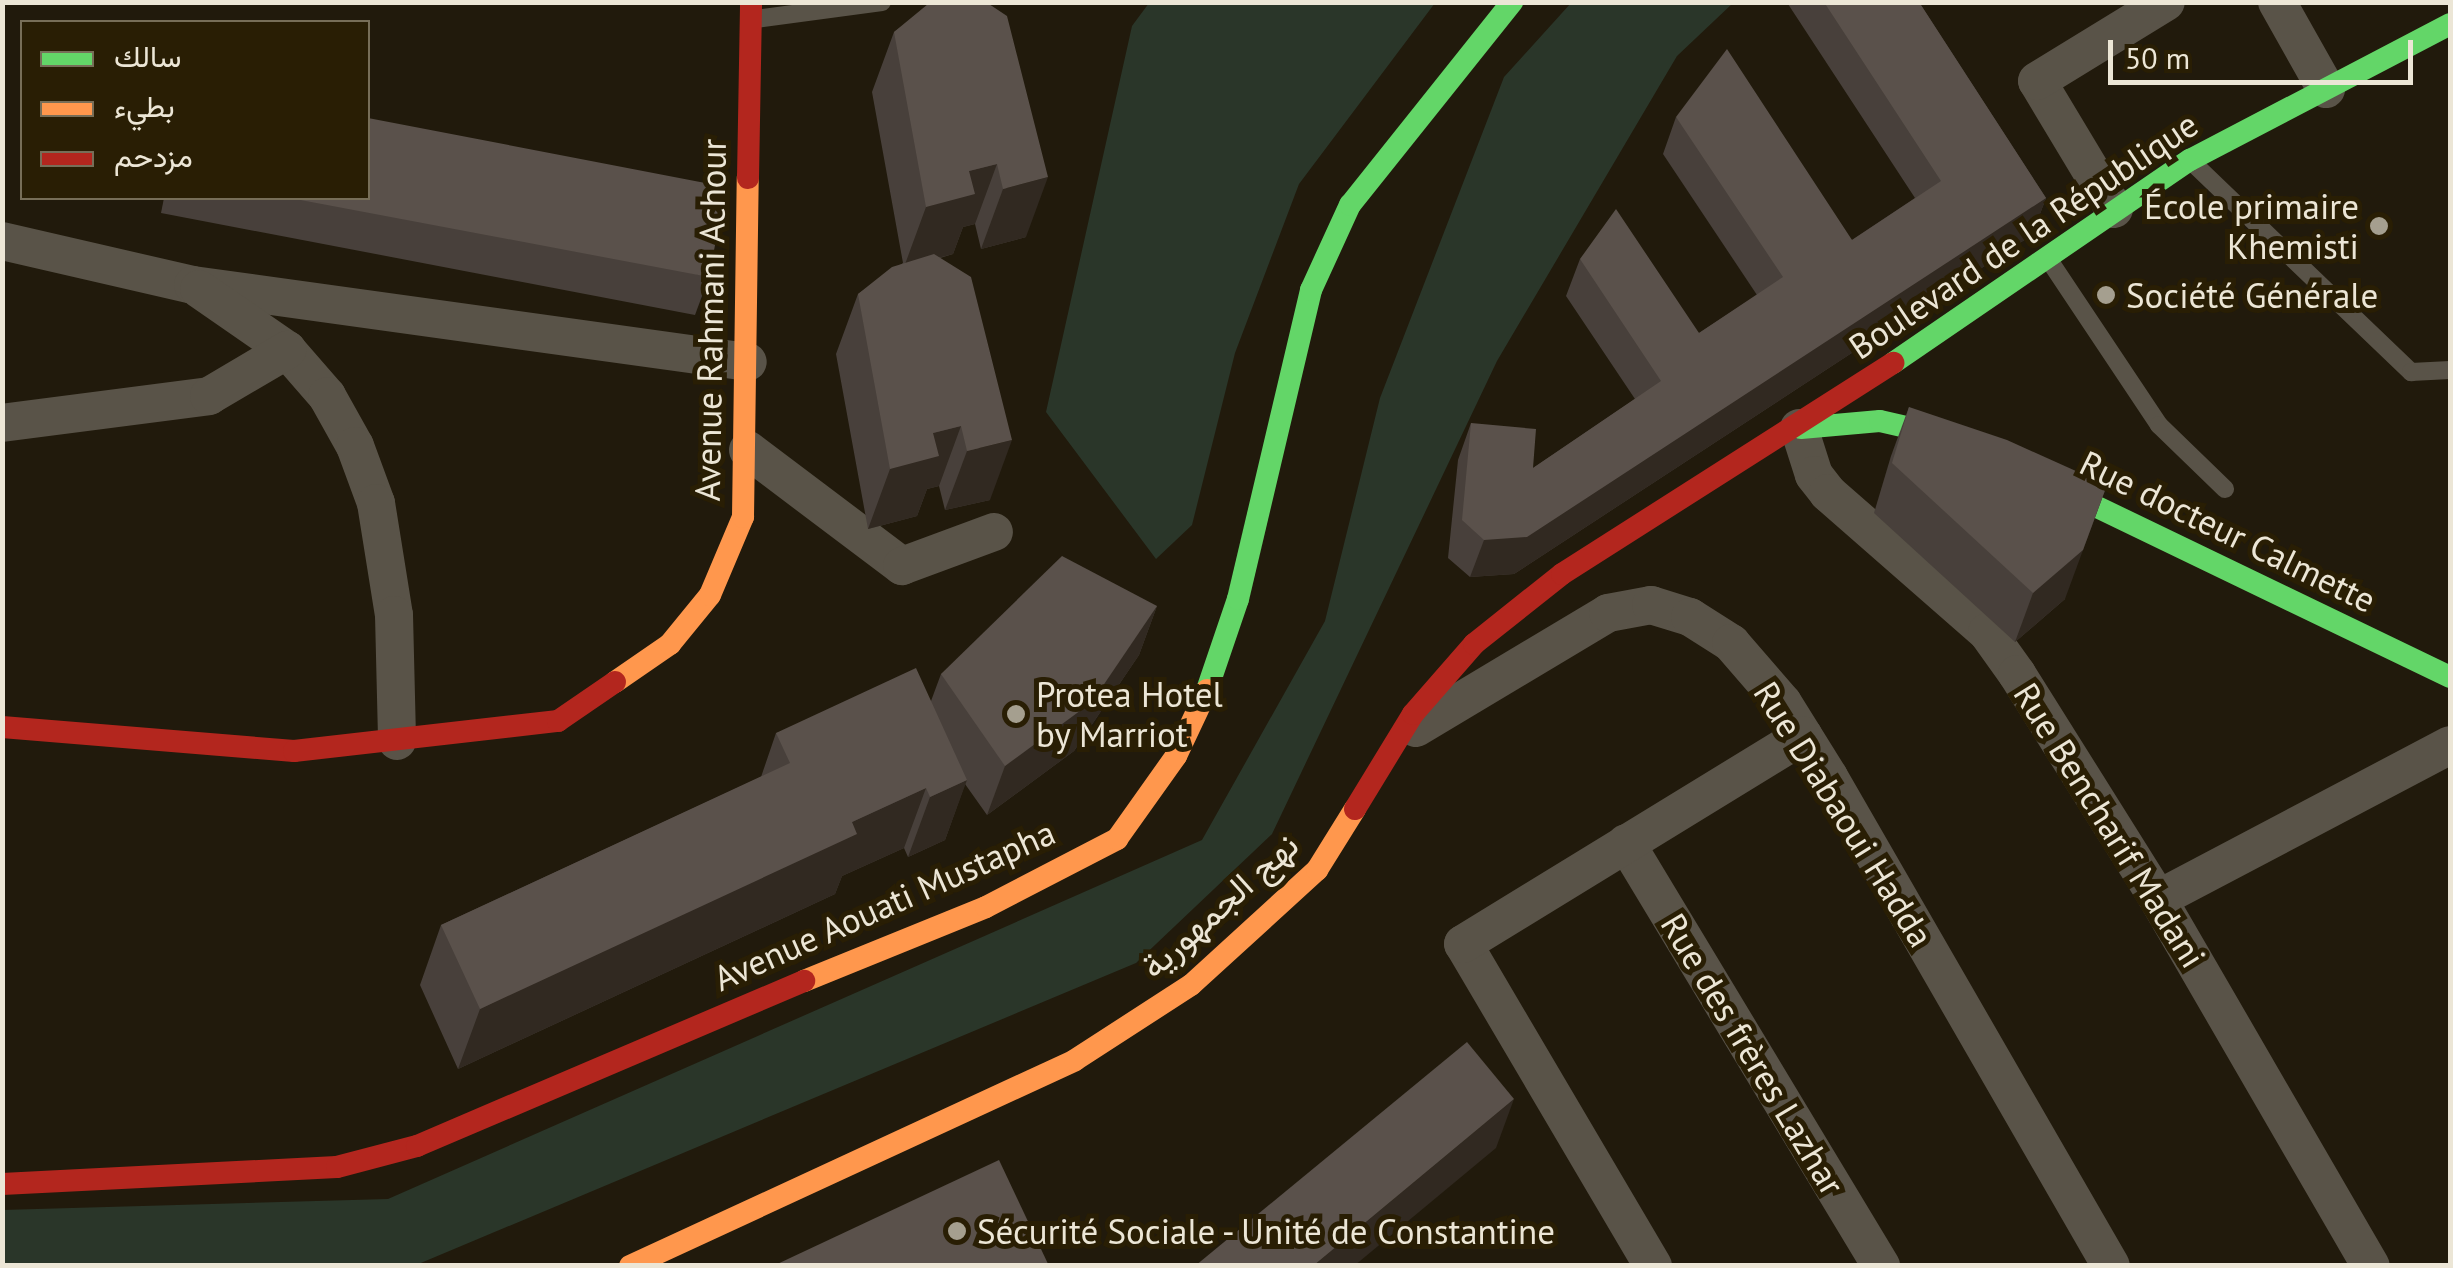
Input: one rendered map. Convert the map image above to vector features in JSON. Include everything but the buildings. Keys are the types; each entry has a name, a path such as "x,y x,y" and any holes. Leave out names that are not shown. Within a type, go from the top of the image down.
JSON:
{"main road":[{"name":"Avenue Aouati Mustapha","path":"2,1184 337,1167 417,1146 531,1092 986,907 1118,839 1176,756 1210,684 1238,600 1311,290 1350,205 1512,2"},
{"name":"Avenue Rahmani Achour","path":"2,728 294,752 558,721 670,644 710,596 743,517 748,450 750,11"},
{"name":"Boulevard de la République","path":"1800,428 2045,255 2190,160 2450,24"},
{"name":"Rue docteur Calmette","path":"1800,428 1880,421 1954,438 2450,677"},
{"name":"نهج الجمهورية","path":"630,1266 1075,1060 1191,985 1317,870 1398,740 1474,644 1562,574 1800,428"}],"street":[{"path":"2114,209 2037,81 2166,2"},
{"path":"2277,2 2326,89"},
{"path":"2,241 193,284 748,362"},
{"path":"193,284 287,350 327,396 376,503 394,615 397,741"},
{"path":"2,422 209,396 287,350"},
{"name":"Rue Bencharif Madani","path":"1800,428 1814,475 1828,492 1987,632 2158,899 2371,1266"},
{"path":"748,450 902,566 994,532"},
{"name":"Rue Diabaoui Hadda","path":"1398,740 1548,644 1608,613 1651,605 1690,617 1731,642 1803,736 2111,1266"},
{"path":"1653,1266 1463,944 1803,736"},
{"path":"2158,899 2447,756"},
{"name":"Rue des frères Lazhar","path":"1626,843 1881,1266"}],"lane":[{"path":"750,11 882,2"},
{"path":"2190,160 2411,372 2450,370"},
{"path":"2045,255 2159,425 2225,489"}],"green space":[{"path":"1149,3 1435,3 1299,184 1235,353 1192,525 1156,559 1046,412 1132,26"},
{"path":"1571,3 1733,3 1677,56 1497,361 1272,834 1136,963 416,1265 3,1265 2,1210 388,1199 1202,840 1325,621 1380,398 1504,77"}],"traffic: fast":[{"path":"1207,690 1238,599 1311,290 1350,205 1512,2"},
{"path":"1893,363 2190,160 2450,24"},
{"path":"1801,428 1880,421 1954,438 2450,677"}],"traffic: slow":[{"path":"615,682 670,644 710,595 743,517 748,178"},
{"path":"804,981 986,907 1117,839 1176,756 1207,690"},
{"path":"630,1266 1075,1060 1191,985 1317,870 1355,809"}],"traffic: jam":[{"path":"748,178 751,2"},
{"path":"1355,809 1413,714 1474,644 1562,574 1893,363"},
{"path":"2,727 294,751 558,721 615,682"},
{"path":"2,1184 337,1167 417,1146 804,981"}],"place":[{"name":"École primaire Khemisti","path":"2379,226"},
{"name":"Société Générale","path":"2106,295"},
{"name":"Protea Hotel by Marriot","path":"1016,714"},
{"name":"Sécurité Sociale - Unité de Constantine","path":"957,1231"}]}
